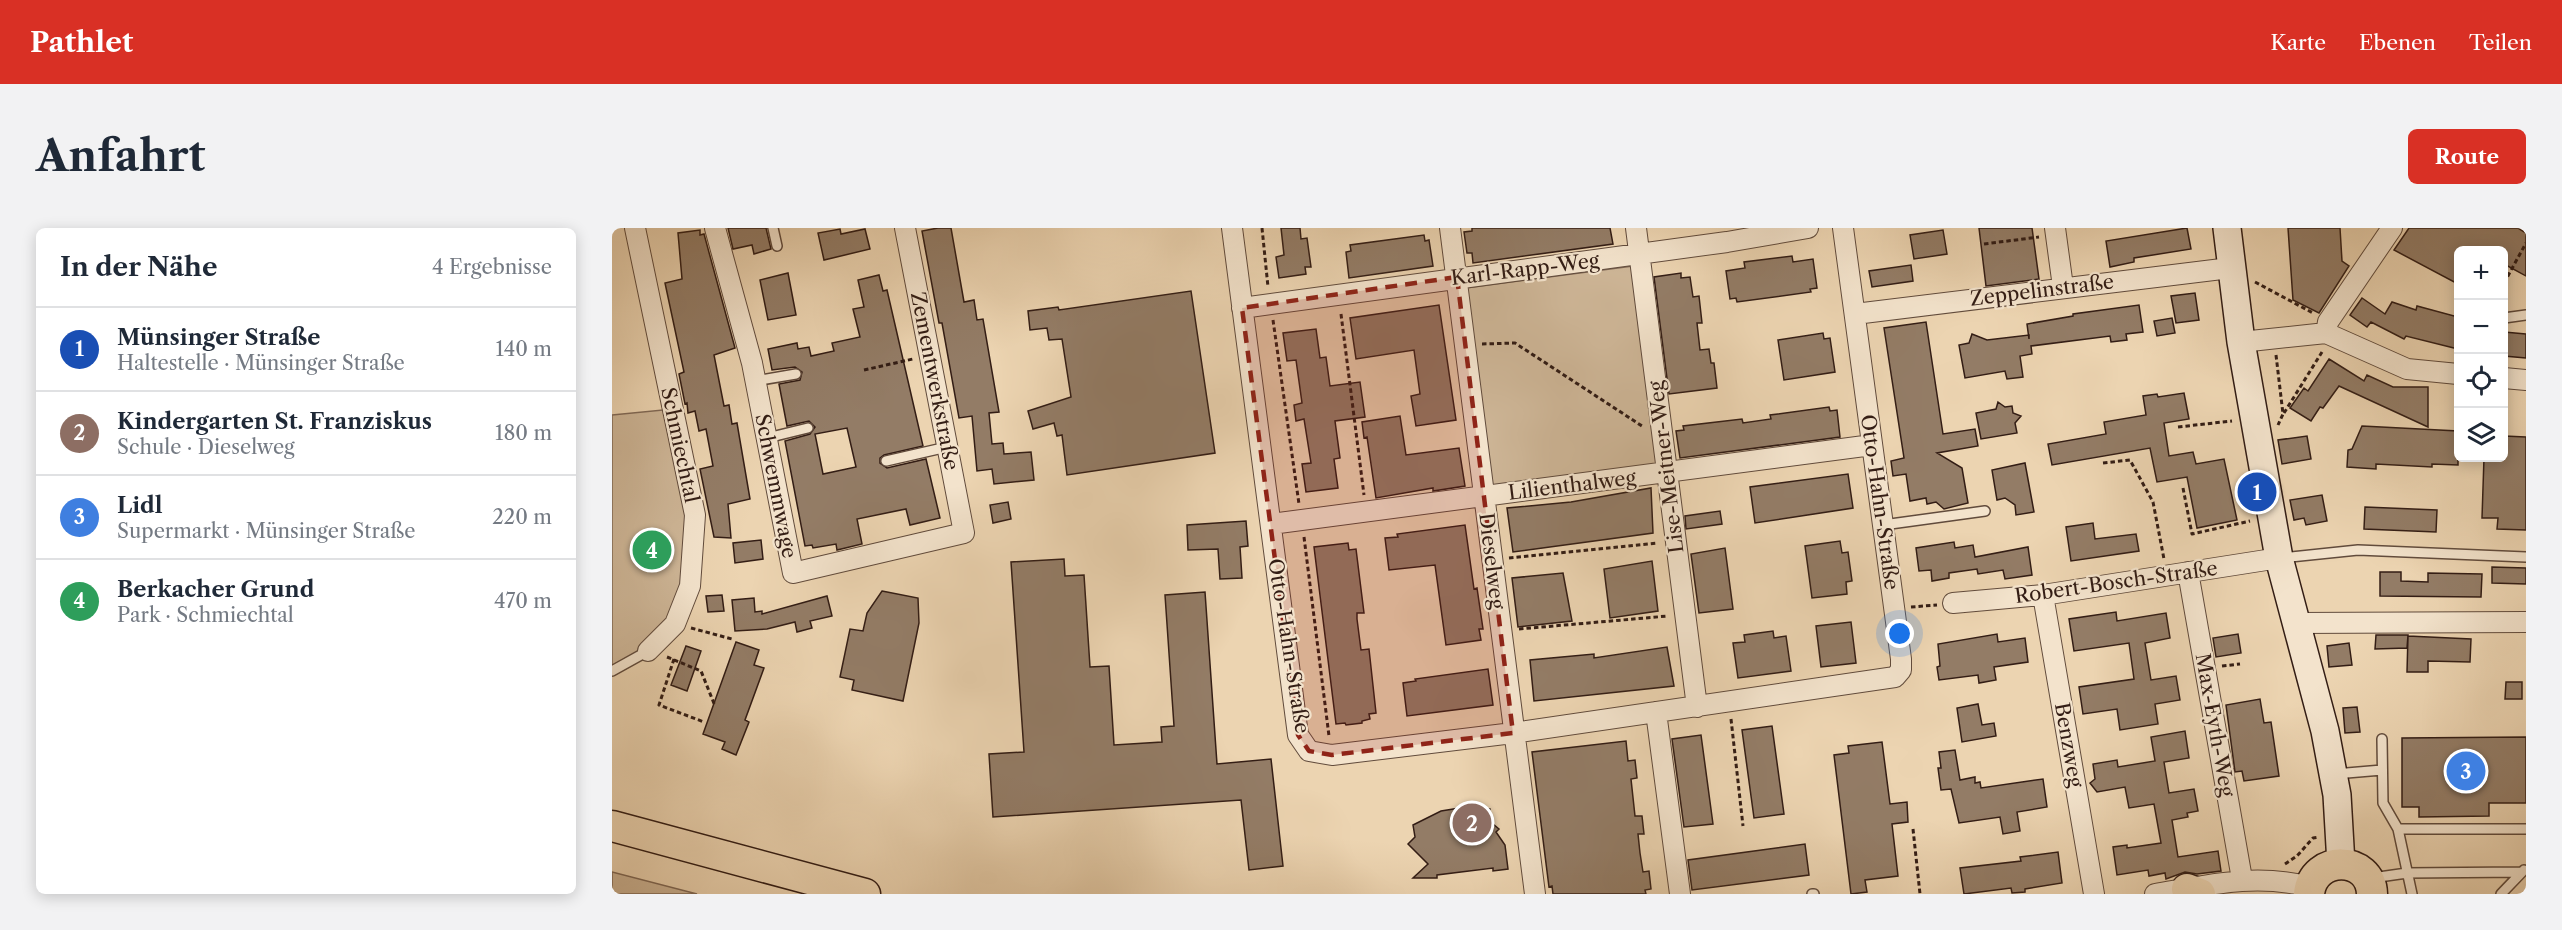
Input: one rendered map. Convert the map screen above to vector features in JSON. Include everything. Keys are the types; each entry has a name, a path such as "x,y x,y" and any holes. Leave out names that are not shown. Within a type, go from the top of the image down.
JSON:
{"main road":[{"path":"612,826 865,894"},
{"path":"2309,891 2321,870 2341,864 2359,869 2370,886"}],"street":[{"name":"Schmiechtal","path":"635,228 695,515 690,586 675,624 648,651"},
{"name":"Schwemmwage","path":"715,228 755,381 793,573 964,533"},
{"name":"Zementwerkstraße","path":"905,228 964,533"},
{"name":"Otto-Hahn-Straße","path":"1232,228 1298,735 1309,751 1332,755 1513,733 1896,677 1900,670 1900,659 1844,228"},
{"name":"Dieselweg","path":"1450,228 1535,894"},
{"name":"Lise-Meitner-Weg","path":"1636,228 1697,707"},
{"name":"Karl-Rapp-Weg","path":"1242,308 1456,277 1639,254 1808,228"},
{"path":"2227,228 2230,268 2241,342 2279,558 2325,731 2337,795 2341,864"},
{"path":"2327,327 2392,228"},
{"path":"2055,231 2063,287"},
{"name":"Zeppelinstraße","path":"1855,314 2230,268"},
{"path":"2241,342 2274,339 2327,327 2407,369 2454,374"},
{"path":"2508,378 2526,380"},
{"name":"Lilienthalweg","path":"1271,524 1872,445"},
{"name":"Robert-Bosch-Straße","path":"1953,603 2043,595 2279,558"},
{"name":"Max-Eyth-Weg","path":"2188,572 2242,879"},
{"name":"Benzweg","path":"2043,595 2094,894"},
{"path":"2296,623 2526,622"},
{"path":"1656,712 1680,894"},
{"path":"2155,894 2193,891 2242,879 2274,881 2309,891"}],"lane":[{"path":"773,228 777,246"},
{"path":"2508,317 2526,315"},
{"path":"755,381 796,374"},
{"path":"767,438 808,428"},
{"path":"886,461 947,447"},
{"path":"1883,525 1985,511"},
{"path":"2279,558 2358,550 2526,557"},
{"path":"612,671 648,651"},
{"path":"2382,739 2383,803 2398,830 2412,894"},
{"path":"2333,775 2382,770"},
{"path":"2398,830 2526,829"},
{"path":"2370,886 2407,873 2524,870"},
{"path":"2501,894 2524,870"}],"path":[{"path":"1262,228 1270,304 1332,755"},
{"path":"1984,244 2055,231"},
{"path":"2508,276 2526,243"},
{"path":"2178,427 2257,431 2271,442 2283,414 2324,348 2327,327 2230,268"},
{"path":"1340,303 1366,512"},
{"path":"2274,339 2283,414"},
{"path":"1465,345 1515,343 1651,433 1662,435"},
{"path":"864,370 930,356"},
{"path":"2103,464 2130,460 2139,473 2153,502 2167,575"},
{"path":"2183,488 2192,534 2272,516"},
{"path":"1510,558 1675,541"},
{"path":"1894,609 1953,603"},
{"path":"1525,629 1685,615"},
{"path":"675,624 732,639"},
{"path":"648,651 701,671 715,706"},
{"path":"674,659 659,705 704,722"},
{"path":"1729,702 1743,826"},
{"path":"1913,829 1920,894"},
{"path":"2274,881 2274,871 2297,856 2313,837"}],"highlighted area":[{"path":"1457,277 1513,733 1332,755 1309,751 1298,735 1242,308"}],"shaded area":[{"path":"1633,266 1658,465 1491,486 1466,288"},
{"path":"673,409 695,515 690,586 648,651 612,671 612,415"},
{"path":"612,872 697,894 612,894"}],"building":[{"path":"728,228 766,228 771,249 754,254 752,245 733,249"},
{"path":"951,228 964,302 974,300 977,320 983,319 999,412 989,413 992,444 1003,443 1004,454 1031,452 1034,480 994,484 992,469 977,471 972,416 959,418 922,231"},
{"path":"1281,228 1300,228 1301,239 1307,238 1311,267 1305,267 1306,274 1279,278 1276,257 1284,255"},
{"path":"1472,228 1610,228 1613,244 1473,263 1472,253 1467,253 1464,232 1472,231"},
{"path":"1979,228 2032,228 2039,279 1986,286"},
{"path":"2187,228 2191,249 2134,258 2134,262 2110,267 2106,241"},
{"path":"2288,228 2340,228 2342,261 2349,266 2319,313 2293,300"},
{"path":"2409,228 2518,228 2526,233 2526,276 2508,266 2508,246 2454,246 2454,282 2394,250"},
{"path":"840,229 841,234 865,229 870,249 824,260 818,233"},
{"path":"700,230 700,235 704,234 735,348 714,355 724,406 729,405 732,424 737,423 750,499 728,504 731,538 714,537 700,469 713,466 706,429 699,431 695,411 688,413 687,403 685,404 679,374 684,372 665,283 682,279 678,233"},
{"path":"1943,230 1947,254 1914,259 1910,235"},
{"path":"1424,235 1425,241 1429,240 1433,266 1349,278 1346,252 1351,251 1350,245"},
{"path":"1792,256 1793,262 1813,259 1817,288 1810,289 1811,292 1737,302 1736,298 1730,299 1726,271 1745,268 1744,262"},
{"path":"1911,265 1913,281 1872,287 1869,271"},
{"path":"788,273 796,315 768,320 760,280"},
{"path":"1681,273 1681,278 1690,277 1693,297 1699,296 1702,323 1697,323 1700,350 1709,349 1711,363 1714,363 1717,388 1669,394 1654,277"},
{"path":"879,275 883,291 887,290 923,446 884,455 880,458 880,463 887,468 926,459 940,518 910,525 906,509 857,519 862,544 837,550 836,544 813,548 812,545 805,546 785,441 810,434 815,427 809,421 787,426 779,384 800,380 802,372 795,367 772,370 768,349 797,343 798,349 809,347 811,356 834,351 832,343 860,337 853,309 864,307 858,280","holes":["847,428 856,467 823,474 815,434"]},
{"path":"1191,291 1215,453 1067,475 1062,435 1057,436 1054,423 1033,429 1028,411 1071,397 1062,339 1049,340 1047,328 1030,330 1028,311 1058,307 1059,310"},
{"path":"2195,293 2199,320 2176,323 2171,296"},
{"path":"2362,298 2385,314 2392,302 2416,310 2417,306 2454,316 2454,348 2406,336 2404,339 2371,322 2367,327 2350,315"},
{"path":"1439,305 1456,420 1416,426 1411,396 1420,394 1414,350 1356,359 1350,318"},
{"path":"2139,305 2143,332 2126,334 2127,340 2111,342 2110,336 2031,346 2032,354 2020,356 2023,377 2007,379 2005,371 1965,378 1959,345 1969,343 1972,334 1987,340 2028,335 2027,324 2073,316 2073,314"},
{"path":"2172,318 2175,333 2157,336 2154,321"},
{"path":"1926,322 1943,434 1975,429 1978,446 1937,453 1962,468 1968,503 1944,509 1936,502 1927,504 1926,498 1910,501 1906,474 1893,476 1891,461 1904,458 1884,328"},
{"path":"1316,329 1320,358 1326,357 1330,386 1360,382 1365,417 1335,421 1340,458 1334,459 1338,488 1306,492 1302,464 1311,463 1304,419 1296,421 1294,405 1302,403 1296,360 1287,361 1283,333"},
{"path":"2508,332 2526,334 2526,358 2508,356"},
{"path":"1823,333 1824,339 1830,338 1835,372 1784,380 1778,340"},
{"path":"2329,359 2364,381 2367,375 2393,387 2428,387 2428,427 2339,386 2311,421 2290,408 2304,388 2308,391"},
{"path":"2184,393 2189,419 2164,423 2169,456 2193,452 2196,464 2224,459 2237,520 2197,528 2187,477 2157,482 2150,448 2052,465 2048,444 2106,434 2104,422 2146,415 2143,396 2157,394 2158,397"},
{"path":"1998,402 2005,407 2012,406 2013,413 2021,416 2015,423 2017,433 1981,439 1976,413 1996,409"},
{"path":"1829,407 1830,411 1837,410 1840,437 1680,458 1676,431 1684,430 1683,426 1742,419 1743,423 1771,419 1770,415"},
{"path":"1400,416 1406,455 1459,448 1465,486 1433,491 1433,488 1376,498 1367,437 1364,438 1362,422"},
{"path":"2362,426 2454,431 2454,462 2458,462 2458,465 2432,464 2432,467 2376,464 2376,469 2347,467 2348,450 2352,449"},
{"path":"2307,436 2311,459 2282,464 2278,440"},
{"path":"2508,436 2526,437 2526,530 2497,529 2498,518 2482,518 2484,462 2508,462"},
{"path":"2025,463 2034,512 2016,515 2015,505 2005,498 1997,500 1992,470"},
{"path":"1848,474 1853,508 1755,523 1750,487"},
{"path":"1651,488 1653,533 1513,552 1507,508 1571,502"},
{"path":"2322,495 2327,521 2306,525 2304,518 2294,520 2290,500"},
{"path":"1008,502 1011,519 993,523 990,505"},
{"path":"2365,507 2437,510 2436,532 2364,529"},
{"path":"1720,511 1722,524 1686,529 1685,516"},
{"path":"1246,521 1248,546 1240,547 1242,578 1220,579 1218,549 1188,550 1187,525"},
{"path":"2093,523 2095,539 2136,534 2139,551 2071,561 2066,527"},
{"path":"1465,525 1474,589 1477,588 1483,629 1479,629 1481,640 1446,645 1435,565 1389,570 1385,538 1398,537 1397,534"},
{"path":"761,540 763,559 735,563 733,543"},
{"path":"1840,541 1842,553 1848,552 1852,581 1846,582 1847,594 1812,598 1805,546"},
{"path":"1954,542 1955,548 1973,545 1975,557 2028,547 2032,575 2005,579 2003,570 1978,574 1977,569 1949,573 1949,578 1932,581 1931,570 1919,571 1916,548"},
{"path":"1348,543 1349,550 1356,549 1364,613 1357,613 1357,619 1361,650 1369,649 1376,713 1369,714 1370,719 1362,723 1346,725 1345,723 1336,724 1314,547"},
{"path":"1725,548 1733,609 1699,613 1691,554"},
{"path":"1064,559 1065,576 1084,575 1090,667 1109,666 1114,745 1162,742 1161,727 1174,726 1165,595 1205,592 1217,764 1271,759 1283,866 1249,870 1241,800 993,817 989,754 1024,752 1011,562"},
{"path":"1652,561 1658,611 1610,618 1604,569"},
{"path":"2492,567 2526,568 2526,584 2492,583"},
{"path":"2380,572 2401,572 2401,581 2428,582 2428,573 2482,574 2481,597 2380,596"},
{"path":"1563,573 1572,621 1518,627 1512,578"},
{"path":"882,591 918,598 919,623 903,701 852,690 854,680 840,677 850,629 863,631 867,613"},
{"path":"722,595 724,611 708,612 706,596"},
{"path":"827,596 832,616 810,621 812,628 797,632 795,622 767,629 735,631 732,600 754,598 755,612 762,611 762,614"},
{"path":"2116,612 2117,621 2166,613 2170,638 2145,643 2151,680 2176,676 2180,700 2155,704 2158,724 2120,730 2117,709 2083,714 2079,687 2134,679 2129,643 2074,651 2069,619"},
{"path":"1851,622 1856,663 1821,667 1816,626"},
{"path":"1773,631 1774,638 1786,636 1791,671 1738,678 1733,643 1745,642 1744,635"},
{"path":"1997,634 1998,642 2025,638 2028,662 1994,667 1996,680 1979,683 1978,675 1939,680 1938,644"},
{"path":"2238,634 2241,653 2216,657 2213,638"},
{"path":"2376,635 2408,635 2407,648 2375,649"},
{"path":"2408,636 2471,639 2470,662 2428,661 2428,672 2407,672"},
{"path":"736,642 759,650 754,665 764,668 745,720 749,722 736,755 722,749 725,742 703,734"},
{"path":"2349,643 2352,665 2329,667 2327,646"},
{"path":"686,646 701,651 687,691 671,685"},
{"path":"1667,647 1674,686 1534,701 1530,660 1594,654 1594,658"},
{"path":"1488,669 1493,705 1407,716 1403,683 1416,681 1415,679"},
{"path":"2506,682 2522,682 2522,699 2505,699"},
{"path":"2260,699 2264,723 2271,722 2279,776 2244,781 2242,771 2235,772 2226,705"},
{"path":"1978,704 1982,725 1994,723 1996,736 1962,742 1957,708"},
{"path":"2357,707 2360,732 2345,733 2343,708"},
{"path":"1772,726 1784,814 1754,818 1742,730"},
{"path":"2185,731 2189,758 2164,762 2169,793 2194,789 2198,811 2187,813 2188,817 2172,820 2178,857 2218,851 2221,871 2197,874 2185,872 2166,879 2165,873 2149,876 2148,870 2117,875 2113,847 2127,845 2127,848 2161,843 2154,804 2129,808 2125,787 2097,792 2090,783 2095,779 2093,764 2117,760 2118,767 2155,761 2151,737"},
{"path":"1701,735 1713,824 1684,827 1672,739"},
{"path":"2526,737 2526,803 2489,803 2489,816 2419,817 2419,807 2402,807 2402,738"},
{"path":"1626,741 1628,761 1635,760 1637,778 1631,779 1635,816 1642,816 1644,834 1638,834 1640,853 1643,872 1649,871 1651,889 1645,890 1646,894 1553,894 1552,886 1549,887 1532,752"},
{"path":"1882,742 1890,804 1907,802 1908,822 1892,824 1898,876 1865,880 1867,892 1851,894 1834,755 1849,753 1848,746"},
{"path":"1955,750 1960,780 1975,777 1975,783 1980,782 1981,788 2043,779 2047,807 2017,812 2020,831 2003,834 2000,817 1959,823 1951,789 1941,790 1938,768 1941,768 1939,752"},
{"path":"1472,806 1490,809 1487,819 1499,829 1496,832 1505,845 1508,869 1493,871 1493,868 1437,875 1437,878 1413,878 1428,864 1408,844 1415,837 1413,825 1441,811"},
{"path":"1805,844 1809,875 1692,890 1688,860"},
{"path":"2058,852 2062,883 2025,889 2025,892 2012,893 2011,888 1964,894 1960,868 2021,861 2020,857"}],"place":[{"name":"Münsinger Straße","path":"2257,492"},
{"name":"Berkacher Grund","path":"652,550"},
{"name":"Lidl","path":"2466,771"},
{"name":"Kindergarten St. Franziskus","path":"1472,823"}]}
